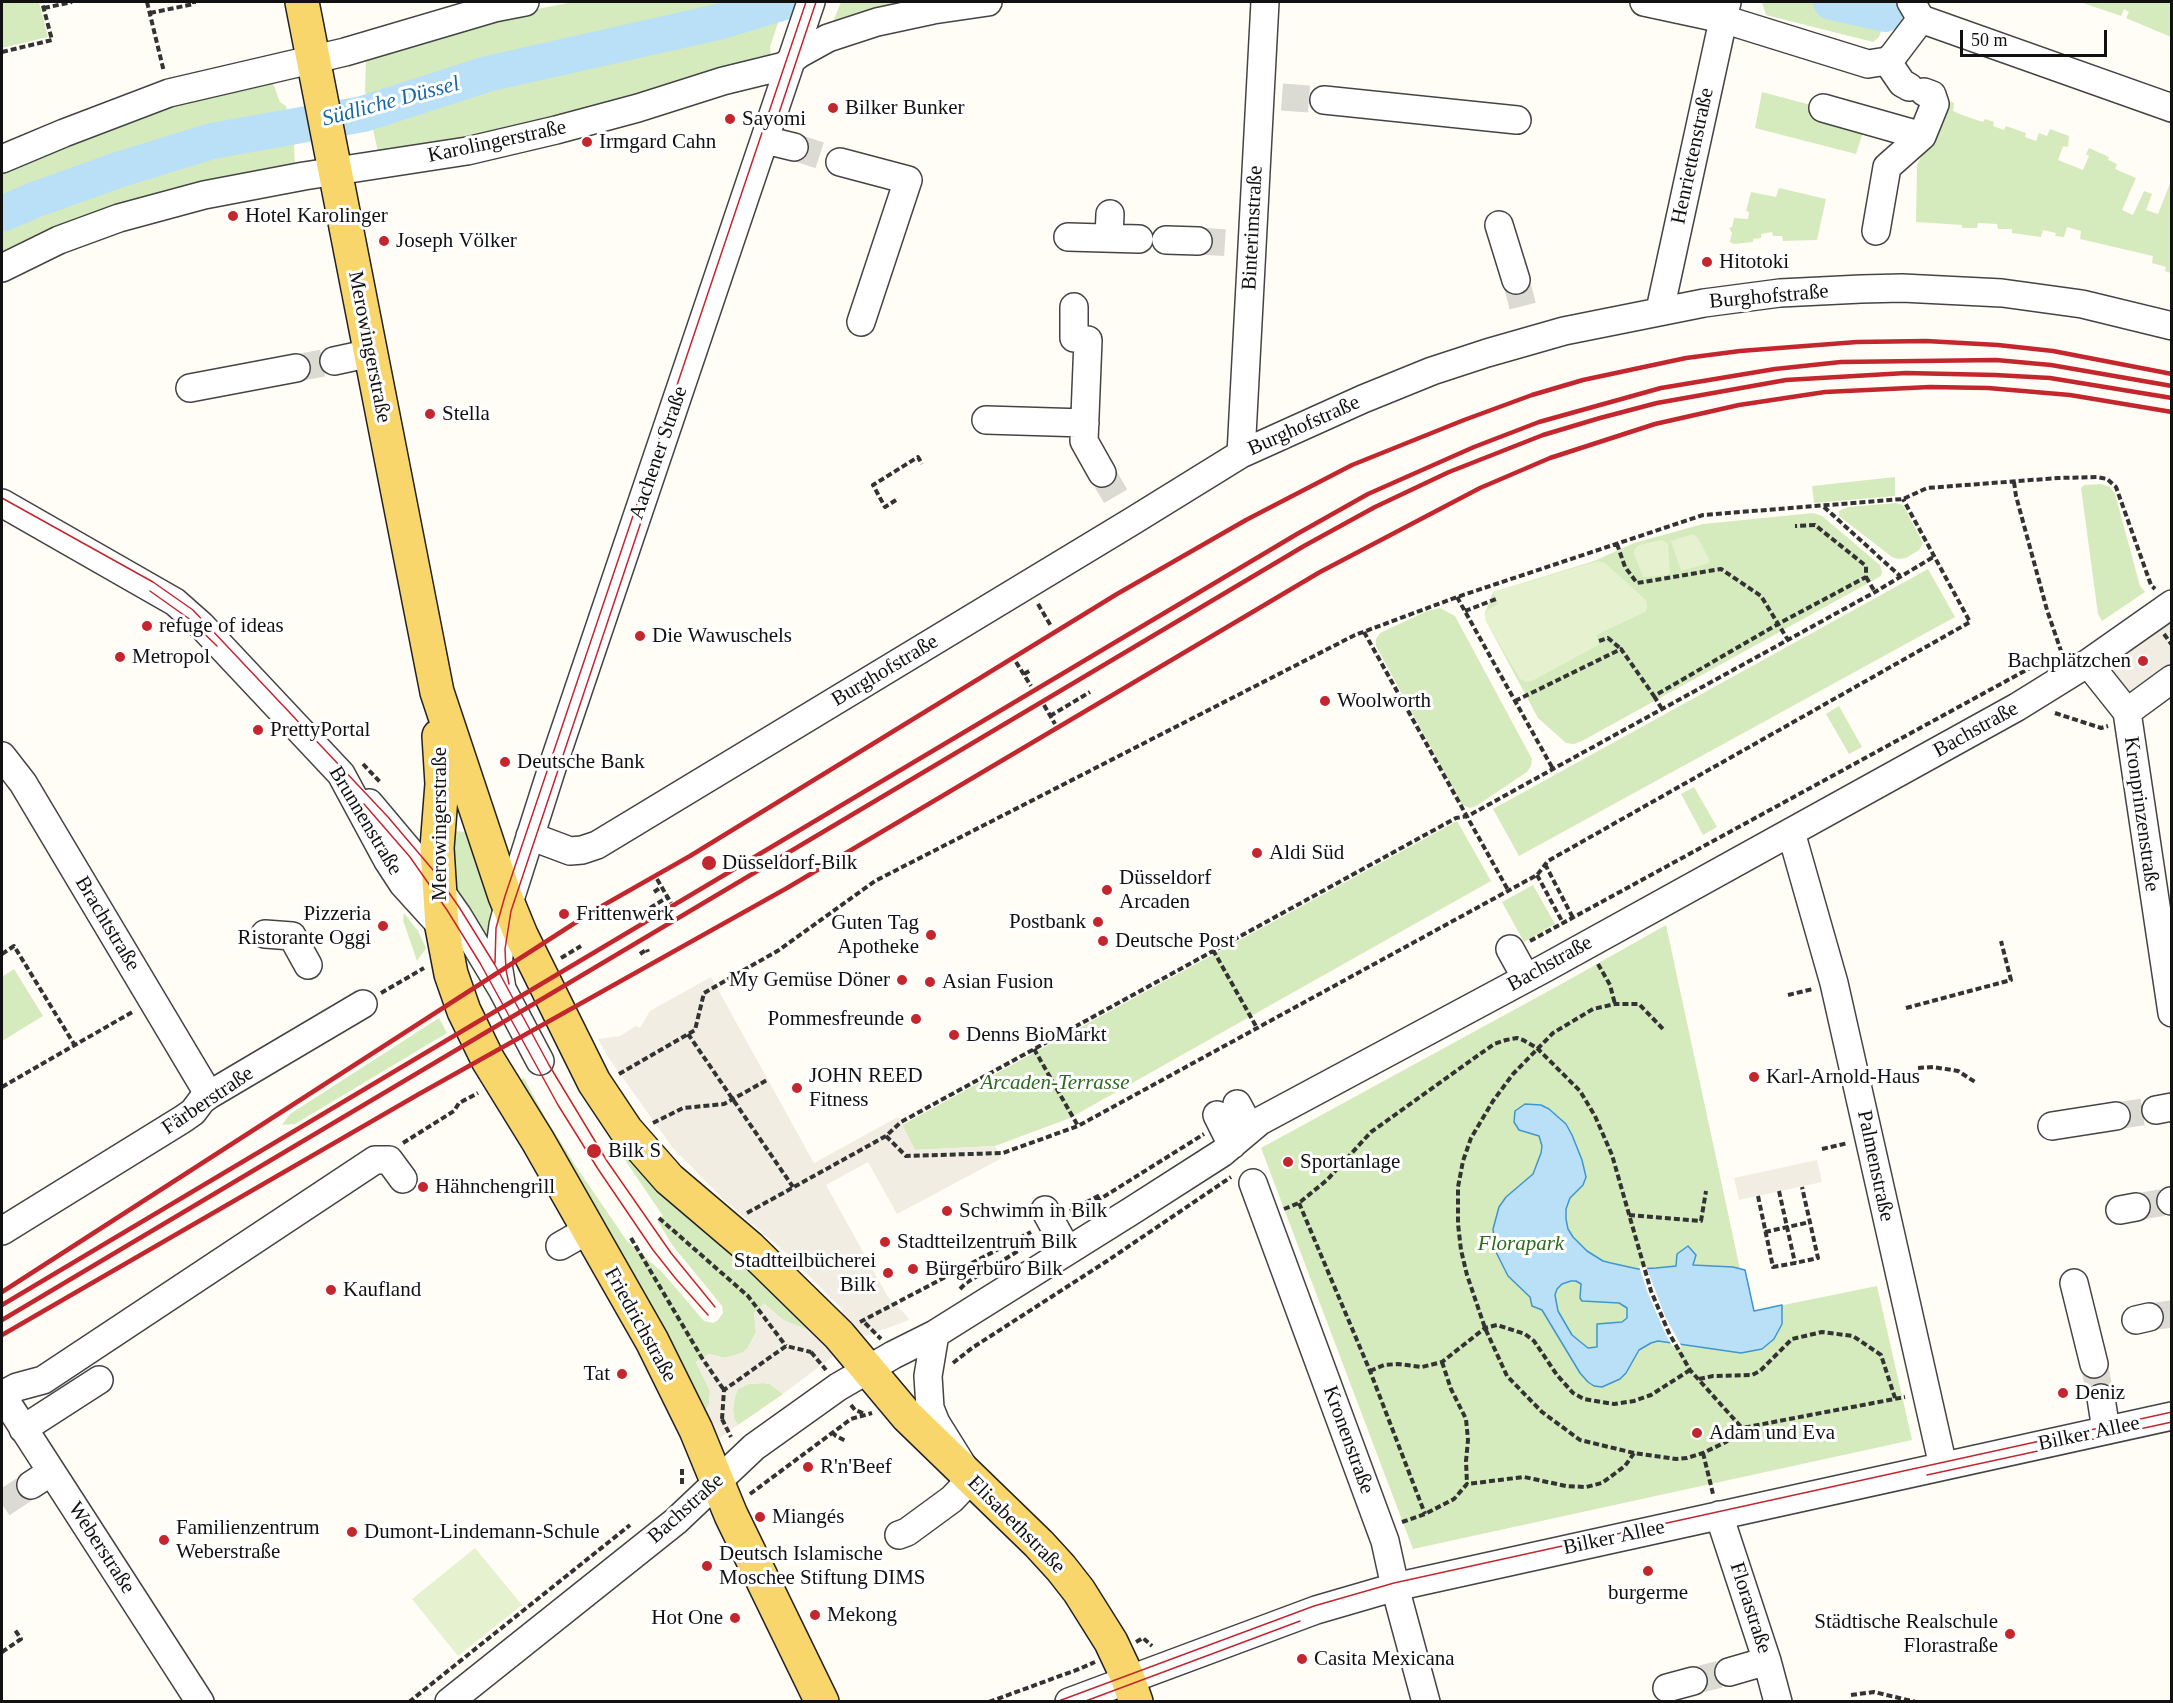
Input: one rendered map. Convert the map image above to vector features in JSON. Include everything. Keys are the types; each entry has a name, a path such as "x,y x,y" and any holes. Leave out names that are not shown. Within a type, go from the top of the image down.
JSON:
{"main road":[{"name":"Merowingerstraße","path":"302,2 437,692 515,920"},
{"name":"Merowingerstraße","path":"437,692 442,784 438,887 444,941"},
{"path":"515,920 594,1082 626,1130 669,1179 750,1248 838,1335 867,1370"},
{"name":"Friedrichstraße","path":"444,941 460,1002 574,1238 652,1341 696,1430 731,1490 731,1515 822,1701"},
{"name":"Elisabethstraße","path":"867,1370 907,1416 1061,1568 1089,1607 1126,1677"}],"street":[{"path":"2,159 169,93 345,52 494,8 525,2"},
{"name":"Aachener Straße","path":"502,989 498,964 503,925 515,920 530,836 811,2"},
{"name":"Karolingerstraße","path":"2,268 59,240 118,218 204,195 335,171 467,152 556,130 638,108 723,81 784,66 799,54 828,38 877,22 933,10 988,2"},
{"name":"Binterimstraße","path":"1241,453 1242,243 1271,96 1265,2"},
{"path":"1644,2 1725,10 1862,63 1887,61 1893,56 1916,10 2172,108"},
{"name":"Henriettenstraße","path":"1660,310 1725,10"},
{"path":"1876,231 1887,167 1922,136 1935,104 1932,95 1902,83 1887,61"},
{"path":"1324,100 1373,103 1383,107 1517,120"},
{"path":"1823,108 1922,136"},
{"path":"765,140 794,147"},
{"path":"840,162 908,180 861,322"},
{"path":"1499,225 1522,273"},
{"path":"1068,237 1110,226 1139,239"},
{"path":"1166,240 1198,241"},
{"name":"Burghofstraße","path":"530,836 570,850 582,850 597,845 1125,512 1306,423 1529,330 1564,331 1660,310 1780,293 1902,288 2002,292 2082,303 2172,326"},
{"path":"1074,307 1074,338 1088,340 1084,441 1102,473"},
{"path":"334,361 371,353"},
{"path":"190,388 296,368"},
{"path":"986,420 1084,423"},
{"name":"Brunnenstraße","path":"2,503 175,602 201,625 341,774 398,876 444,941"},
{"name":"Bachstraße","path":"449,1701 676,1521 731,1490 754,1447 838,1387 934,1334 1054,1227 1143,1204 1232,1123 1526,978 2017,707 2079,654 2163,592"},
{"name":"Kronprinzenstraße","path":"2079,654 2127,712 2163,907 2172,1013"},
{"path":"2127,712 2172,679"},
{"name":"Brachtstraße","path":"2,756 23,783 209,1095"},
{"path":"341,774 411,851 438,887 502,989 540,1061"},
{"name":"Palmenstraße","path":"1791,832 1834,983 1943,1466"},
{"path":"265,934 292,936 308,965"},
{"path":"1511,952 1526,978"},
{"name":"Färberstraße","path":"2,1231 183,1119 209,1095 363,1004"},
{"path":"2052,1126 2116,1116"},
{"path":"2,1395 18,1387 43,1380 375,1160 385,1159 392,1163 404,1179"},
{"name":"Kronenstraße","path":"1253,1183 1385,1541 1426,1701"},
{"path":"2074,1283 2094,1364"},
{"path":"899,1535 907,1532 952,1499 971,1479 936,1423 930,1408 928,1376 934,1334"},
{"path":"43,1380 38,1390 40,1397 44,1402 58,1406"},
{"path":"23,1429 99,1380"},
{"name":"Weberstraße","path":"2,1395 23,1429 41,1478 200,1701"},
{"path":"2101,1398 2106,1431"},
{"name":"Bilker Allee","path":"1069,1701 1126,1677 1316,1610 1395,1587 2172,1416"},
{"name":"Florastraße","path":"1719,1515 1778,1701"},
{"path":"1729,1672 1767,1661"},
{"path":"1667,1688 1693,1681"}],"path":[{"path":"2,52 52,40 42,2"},
{"path":"44,8 72,2"},
{"path":"147,2 169,93"},
{"path":"150,14 194,4 194,2"},
{"path":"896,500 885,507 873,485 918,457 922,464"},
{"path":"619,1075 695,1030 704,993 779,950 875,881 1364,632 1457,597 1703,515 1903,499 1927,488 2097,477 2114,483 2151,585 2163,592"},
{"path":"2014,482 2047,610 2061,651"},
{"path":"886,1136 906,1156 1003,1153 1078,1126 1537,875 1548,861 1970,621 1903,499"},
{"path":"1823,506 1901,576"},
{"path":"1795,526 1815,525 1866,566 1866,578 1875,592"},
{"path":"1617,544 1625,567 1637,583 1720,569 1761,596 1788,640"},
{"path":"729,1229 742,1215 886,1136 901,1122 1456,818 1468,816 1875,592 1935,556"},
{"path":"1654,696 1778,624 1866,578"},
{"path":"2145,594 2163,592"},
{"path":"1457,597 1553,769"},
{"path":"1465,611 1496,599"},
{"path":"1364,632 1508,890"},
{"path":"1599,640 1608,638 1621,649 1662,709"},
{"path":"1515,701 1621,649"},
{"name":"Bachstraße","path":"1511,952 2061,651 2079,654"},
{"path":"1016,662 1031,686"},
{"path":"1024,674 1031,670"},
{"path":"1050,716 1090,692"},
{"path":"1044,705 1055,724"},
{"name":"Kronprinzenstraße","path":"2055,712 2101,728"},
{"path":"1545,864 1573,918"},
{"path":"1537,875 1563,924"},
{"path":"657,879 671,903"},
{"path":"654,892 661,887"},
{"path":"621,920 628,916 630,920 668,897"},
{"path":"1906,1008 2012,980 2001,941"},
{"path":"2,954 15,946 74,1044"},
{"path":"640,954 647,950 648,952"},
{"path":"1213,950 1257,1028"},
{"path":"1598,964 1610,985 1615,1004"},
{"path":"363,1004 416,972"},
{"path":"1788,995 1813,989"},
{"path":"2,1087 153,1001"},
{"path":"1664,1030 1638,1004 1615,1004 1593,1009 1578,1017 1553,1033 1513,1074 1499,1092 1471,1138 1463,1161 1458,1187 1461,1250 1485,1328 1507,1376 1542,1412 1580,1440 1634,1453 1676,1459 1704,1453 1726,1442 1742,1428 1926,1394"},
{"path":"688,1034 793,1187"},
{"path":"1284,1209 1299,1203 1327,1180 1371,1132 1494,1044 1516,1038 1523,1040 1537,1048 1580,1091 1595,1116 1612,1155 1651,1291 1690,1371 1742,1428"},
{"path":"1034,1049 1078,1126"},
{"path":"1918,1068 1933,1067 1958,1071 1975,1082"},
{"path":"653,1123 683,1108 723,1104 767,1080"},
{"path":"385,1159 392,1150 454,1111 459,1102 481,1092"},
{"path":"953,1297 966,1283 1121,1184 1190,1143 1232,1123"},
{"path":"1822,1149 1844,1144"},
{"path":"858,1324 1054,1227 1121,1184"},
{"path":"1758,1196 1773,1268 1818,1258 1802,1186"},
{"path":"1629,1215 1701,1221 1706,1191"},
{"path":"1779,1191 1795,1263"},
{"path":"1299,1203 1370,1371 1425,1514"},
{"path":"659,1218 748,1296 786,1346 811,1352"},
{"path":"1766,1232 1810,1222"},
{"path":"631,1238 696,1350 724,1390 722,1419 730,1432"},
{"path":"958,1351 972,1348 1107,1261"},
{"path":"863,1321 878,1334"},
{"path":"1370,1371 1384,1365 1422,1367 1442,1362 1485,1328 1497,1325 1525,1334 1534,1341 1557,1375 1573,1393 1584,1399 1614,1404 1651,1395 1690,1371"},
{"path":"1699,1379 1713,1376 1745,1377 1752,1375 1760,1371 1792,1339 1822,1332 1853,1336 1881,1355 1895,1398"},
{"path":"724,1390 786,1346"},
{"path":"1442,1362 1451,1389 1466,1419 1467,1484"},
{"path":"853,1408 866,1414"},
{"name":"Bachstraße","path":"731,1490 851,1419 878,1411"},
{"path":"832,1432 846,1441"},
{"path":"1380,1528 1425,1514 1454,1499 1467,1484 1524,1477 1566,1486 1586,1487 1602,1483 1625,1466 1634,1453"},
{"path":"1704,1453 1719,1515"},
{"name":"Bachstraße","path":"674,1489 681,1482 682,1465"},
{"name":"Bachstraße","path":"409,1701 639,1518"},
{"path":"2,1652 21,1639 15,1630"},
{"path":"989,1701 1079,1670 1126,1677"},
{"path":"1851,1695 1874,1692 1916,1701"}],"green space":[{"path":"2,2 39,2 48,37 2,48"},
{"path":"573,2 785,2 770,47 772,64 638,105 379,157 365,91 366,61 507,15"},
{"path":"841,2 969,2 830,29"},
{"path":"1762,2 1891,2 1879,37 1873,42 1766,15"},
{"path":"2080,2 2171,2 2171,37 2126,18 2129,12 2124,9 2121,16"},
{"path":"270,75 280,102 286,106 294,142 295,172 2,263 2,167 184,99"},
{"path":"1762,92 1867,120 1856,154 1755,128"},
{"path":"1949,101 1954,103 1953,111 1983,122 1985,119 1994,122 1993,126 2004,130 2006,126 2026,133 2025,137 2036,141 2039,133 2047,136 2050,129 2069,136 2068,147 2063,146 2058,160 2083,170 2089,156 2086,154 2089,148 2109,157 2108,160 2117,164 2115,169 2136,178 2122,210 2133,215 2144,191 2152,194 2146,210 2158,214 2171,181 2171,273 2165,271 2166,267 2152,263 2153,256 2080,239 2081,231 2067,227 2064,237 2055,236 2056,233 2043,230 2041,237 2012,233 2012,229 1998,229 1997,224 1978,223 1977,228 1962,228 1962,225 1916,222 1917,165"},
{"path":"1779,188 1826,199 1817,240 1783,241 1782,236 1773,236 1772,232 1761,234 1761,238 1753,239 1753,242 1734,244 1730,242 1732,233 1729,228 1732,227 1734,218 1748,219 1749,212 1746,211 1751,192 1776,197"},
{"path":"1895,477 1895,496 1814,503 1812,486"},
{"path":"2101,484 2110,487 2115,494 2140,586 2145,592 2102,621 2098,614 2081,488 2084,485"},
{"path":"1896,503 1903,505 1923,543 1919,550 1906,558 1892,557 1839,516 1839,511 1848,507"},
{"path":"1813,513 1822,516 1880,565 1881,576 1574,744 1566,743 1538,718 1486,621 1485,613 1493,592 1594,561 1634,543 1703,524"},
{"path":"1693,534 1698,538 1709,563 1681,571 1671,541"},
{"path":"1662,540 1668,544 1670,573 1643,577 1634,550 1639,545"},
{"path":"1598,561 1605,563 1646,600 1645,612 1596,635 1600,644 1532,681 1527,682 1520,679 1486,621 1487,610 1498,604 1493,592"},
{"path":"1928,569 1955,617 1519,856 1493,809"},
{"path":"1440,608 1455,616 1532,759 1527,772 1470,808 1462,805 1376,646 1376,639 1380,633 1427,611"},
{"path":"1839,706 1862,747 1849,754 1826,714"},
{"path":"1694,787 1717,827 1703,835 1681,794"},
{"name":"Arcaden-Terrasse","path":"1457,821 1491,881 1070,1118 995,1146 915,1150 902,1125"},
{"path":"449,830 472,833 496,902 490,919 489,939 486,940 448,883"},
{"path":"1533,885 1555,924 1524,942 1502,902"},
{"path":"404,913 418,931 426,948 417,961 403,920"},
{"name":"Florapark","path":"1666,925 1740,1269 1745,1270 1754,1311 1877,1286 1912,1440 1413,1549 1261,1148"},
{"path":"14,969 43,1016 2,1041 2,977"},
{"path":"439,1018 447,1033 295,1124 282,1125 290,1114"},
{"path":"567,1062 734,1249 813,1332 783,1320 764,1304 754,1313 756,1332 747,1349 742,1353 725,1358 709,1354 696,1362 710,1391 709,1404 705,1412 516,1082 524,1078 579,1171 627,1241 662,1272 704,1321 713,1323 717,1321 723,1313 722,1306 673,1246 657,1220 663,1216 604,1129"},
{"path":"749,1384 770,1384 783,1394 738,1425 734,1419 733,1409 738,1389"},
{"path":"475,1548 522,1605 458,1656 412,1599"}],"shaded area":[{"name":"Bachplätzchen","path":"2171,620 2171,671 2135,698 2123,694 2111,669 2112,664"},
{"path":"711,977 814,1163 898,1117 915,1150 995,1146 1002,1158 897,1214 868,1162 826,1185 888,1297 909,1320 866,1336 860,1335 838,1315 843,1310 786,1253 721,1197 672,1147 608,1057 598,1039 620,1036 636,1026 640,1028 650,1011"},
{"path":"1817,1160 1822,1182 1739,1200 1734,1178"},
{"path":"764,1303 783,1320 813,1332 836,1354 783,1394 770,1384 763,1383 749,1384 738,1389 733,1409 738,1425 720,1438 716,1435 705,1412 709,1404 710,1391 696,1362 709,1354 725,1358 742,1353 747,1349 756,1332 754,1313"}],"water":[{"path":"1525,1104 1541,1105 1566,1124 1572,1135 1586,1177 1583,1185 1570,1198 1566,1209 1566,1219 1573,1237 1587,1251 1603,1261 1638,1269 1676,1266 1677,1254 1688,1246 1696,1255 1693,1265 1733,1267 1745,1270 1754,1311 1782,1305 1782,1324 1774,1339 1762,1349 1741,1353 1658,1341 1639,1350 1620,1379 1602,1387 1588,1382 1580,1373 1542,1310 1532,1306 1530,1297 1508,1276 1496,1252 1493,1229 1499,1207 1506,1197 1533,1174 1542,1146 1539,1136 1519,1130 1514,1122 1515,1111","holes":["1576,1281 1581,1284 1580,1298 1582,1301 1619,1303 1627,1308 1627,1318 1622,1322 1597,1324 1597,1347 1588,1348 1572,1335 1558,1311 1555,1295 1557,1289 1562,1284"]}],"pier":[{"path":"1639,1266 1646,1266 1665,1316 1682,1347 1672,1346 1664,1331"}],"waterway":[{"name":"Südliche Düssel","path":"2,214 118,170 212,141 363,114 487,74 718,22 784,2"},
{"name":"Südliche Düssel","path":"1831,2 1885,14"}],"tunnel":[{"path":"1282,97 1324,100"},
{"path":"794,147 840,162"},
{"path":"1198,241 1231,243"},
{"path":"1516,280 1526,319"},
{"path":"296,368 334,361"},
{"path":"1102,473 1119,502"},
{"path":"2116,1116 2156,1110"},
{"path":"2136,1207 2171,1201"},
{"path":"2149,1317 2172,1314"},
{"path":"2094,1364 2101,1398"},
{"path":"2,1504 31,1485"},
{"path":"1693,1681 1729,1672"}],"tram line":[{"path":"495,963 496,928 505,896 806,2"},
{"path":"775,125 816,2"},
{"path":"509,984 505,949 511,911 653,486"},
{"path":"2,498 153,582 193,610 388,817 433,870 459,907 495,965 549,1065 607,1161 671,1253 715,1307"},
{"path":"150,591 188,618 217,646"},
{"path":"364,804 410,857 447,910 480,963 558,1105 598,1169 653,1250 708,1315"},
{"path":"1056,1702 1314,1606 1394,1583 2172,1412"},
{"path":"1927,1475 2172,1422"},
{"path":"1083,1702 1300,1621"}],"railway":[{"path":"2,1292 595,910 690,856 1117,594 1246,520 1352,465 1464,420 1532,395 1583,380 1686,358 1740,351 1857,342 1926,341 2053,351 2172,374"},
{"path":"2,1305 1297,534 1368,494 1474,447 1539,422 1661,388 1775,369 1841,362 1996,360 2051,365 2172,386"},
{"path":"2,1320 1304,546 1375,507 1449,472 1543,435 1600,418 1657,403 1786,380 1906,373 1995,375 2050,378 2172,398"},
{"path":"2,1335 419,1094 787,888 1320,572 1480,488 1550,458 1655,424 1739,405 1825,392 1930,387 1988,388 2070,395 2172,412"}],"place":[{"name":"Bilker Bunker","path":"833,108"},
{"name":"Sayomi","path":"730,119"},
{"name":"Irmgard Cahn","path":"587,142"},
{"name":"Hotel Karolinger","path":"233,216"},
{"name":"Joseph Völker","path":"384,241"},
{"name":"Hitotoki","path":"1707,262"},
{"name":"Stella","path":"430,414"},
{"name":"refuge of ideas","path":"147,626"},
{"name":"Die Wawuschels","path":"640,636"},
{"name":"Metropol","path":"120,657"},
{"name":"Bachplätzchen","path":"2143,661"},
{"name":"Woolworth","path":"1325,701"},
{"name":"PrettyPortal","path":"258,730"},
{"name":"Deutsche Bank","path":"505,762"},
{"name":"Aldi Süd","path":"1257,853"},
{"name":"Düsseldorf-Bilk","path":"709,863"},
{"name":"Düsseldorf Arcaden","path":"1107,890"},
{"name":"Frittenwerk","path":"564,914"},
{"name":"Postbank","path":"1098,922"},
{"name":"Pizzeria Ristorante Oggi","path":"383,926"},
{"name":"Guten Tag Apotheke","path":"931,935"},
{"name":"Deutsche Post","path":"1103,941"},
{"name":"My Gemüse Döner","path":"902,980"},
{"name":"Asian Fusion","path":"930,982"},
{"name":"Pommesfreunde","path":"916,1019"},
{"name":"Denns BioMarkt","path":"954,1035"},
{"name":"Karl-Arnold-Haus","path":"1754,1077"},
{"name":"JOHN REED Fitness","path":"797,1088"},
{"name":"Bilk S","path":"594,1151"},
{"name":"Sportanlage","path":"1288,1162"},
{"name":"Hähnchengrill","path":"423,1187"},
{"name":"Schwimm in Bilk","path":"947,1211"},
{"name":"Stadtteilzentrum Bilk","path":"885,1242"},
{"name":"Bürgerbüro Bilk","path":"913,1269"},
{"name":"Stadtteilbücherei Bilk","path":"888,1273"},
{"name":"Kaufland","path":"331,1290"},
{"name":"Tat","path":"622,1374"},
{"name":"Deniz","path":"2063,1393"},
{"name":"Adam und Eva","path":"1697,1433"},
{"name":"R'n'Beef","path":"808,1467"},
{"name":"Miangés","path":"760,1517"},
{"name":"Dumont-Lindemann-Schule","path":"352,1532"},
{"name":"Familienzentrum Weberstraße","path":"164,1540"},
{"name":"Deutsch Islamische Moschee Stiftung DIMS","path":"707,1566"},
{"name":"burgerme","path":"1648,1571"},
{"name":"Mekong","path":"815,1615"},
{"name":"Hot One","path":"735,1618"},
{"name":"Städtische Realschule Florastraße","path":"2010,1634"},
{"name":"Casita Mexicana","path":"1302,1659"}]}
